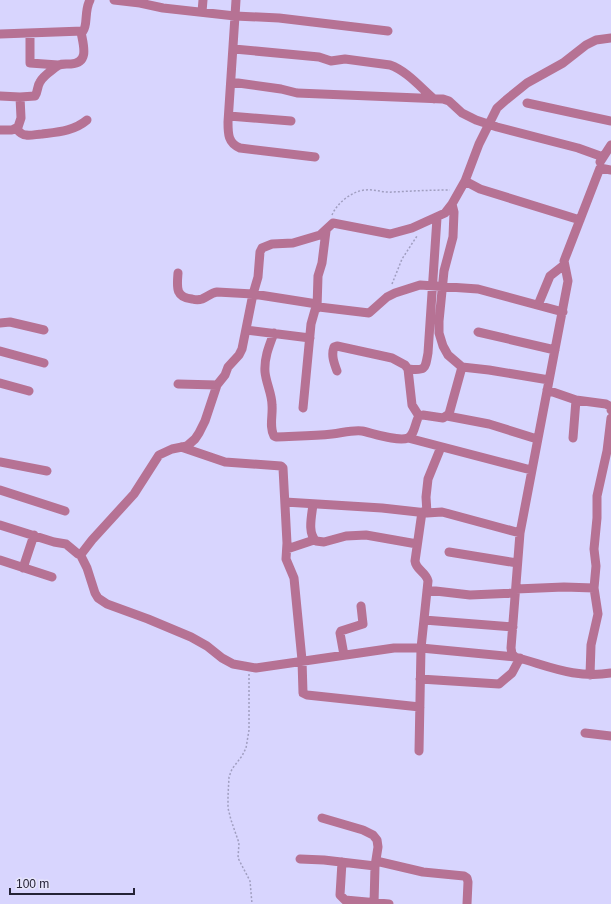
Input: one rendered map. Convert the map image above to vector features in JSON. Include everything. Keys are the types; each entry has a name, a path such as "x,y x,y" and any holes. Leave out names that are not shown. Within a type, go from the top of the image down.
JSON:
{"street":[{"path":"80,0 86,10"},
{"path":"0,34 81,32 85,29 86,10 90,0"},
{"path":"114,0 140,2 163,8 235,16 279,18 388,31"},
{"path":"202,12 203,0"},
{"path":"236,0 228,134 231,142 234,146 250,150 315,157"},
{"path":"30,33 30,63 58,64 76,63 83,58 84,49 81,32"},
{"path":"80,554 134,494 159,455 172,449 191,444 199,434 217,385 228,367 241,352 258,277 260,252 262,248 272,244 305,240 320,235 333,223 396,234 437,218 445,213 460,191 479,144 498,108 527,84 563,63 586,45 596,40 611,38"},
{"path":"234,49 319,57 331,61 348,59 390,65 405,73 434,99"},
{"path":"0,96 34,96 41,80 58,64"},
{"path":"231,82 281,89 297,93 434,99 449,101 462,113 476,120 578,148 603,157"},
{"path":"16,128 21,118 20,96"},
{"path":"527,103 611,121"},
{"path":"229,116 291,121"},
{"path":"16,128 19,132 27,136 72,129 87,120"},
{"path":"0,130 16,128"},
{"path":"517,658 512,654 511,648 520,533 537,439 563,312 568,281 564,261 603,157 611,145"},
{"path":"600,168 611,170"},
{"path":"465,181 480,189 580,220"},
{"path":"452,204 454,212 453,237 444,271 439,333 443,346 448,355 462,367 489,370 548,385 576,400 606,404 611,410"},
{"path":"408,370 420,371 425,367 431,334 437,218"},
{"path":"303,408 313,315 317,306 318,276 322,262 326,231"},
{"path":"538,305 550,276 564,265"},
{"path":"178,273 178,291 188,299 201,299 217,292 253,294 321,307 369,313 387,297 408,288 420,285 433,285 478,289 563,312"},
{"path":"0,323 10,322 44,330"},
{"path":"246,330 310,338"},
{"path":"478,332 555,350"},
{"path":"274,333 267,352 265,363 265,373 272,400 272,428 274,436 332,434 354,430 380,436 408,438 531,470"},
{"path":"337,371 332,356 333,349 337,346 392,358 405,365 408,370 412,404 419,416"},
{"path":"0,351 44,363"},
{"path":"447,416 449,414 462,367"},
{"path":"0,383 30,391"},
{"path":"178,384 217,385"},
{"path":"573,438 576,400"},
{"path":"419,416 423,415 443,418 447,416 489,424 537,439"},
{"path":"408,438 419,416"},
{"path":"590,675 591,645 598,614 594,588 596,566 594,548 597,518 597,496 607,451 611,418"},
{"path":"181,447 225,462 281,466 283,468 287,549 286,560 294,578 302,660 303,693 307,695 420,708"},
{"path":"419,751 421,648 428,581 426,576 415,564 428,479 441,447"},
{"path":"0,462 47,471"},
{"path":"0,490 65,511"},
{"path":"285,502 382,508 424,513 442,512 520,533"},
{"path":"313,504 311,529 314,540"},
{"path":"0,525 66,544 80,554 98,598 107,604 191,637 207,646 229,663 256,668 302,660 394,648 421,648 517,658 569,673 590,675 611,673"},
{"path":"287,549 314,540 324,542 346,536 366,535 418,544"},
{"path":"23,568 34,536"},
{"path":"449,552 517,563"},
{"path":"0,560 52,577"},
{"path":"427,590 470,595 564,587 594,588"},
{"path":"344,655 340,634 341,631 363,624 361,606"},
{"path":"424,620 512,627"},
{"path":"420,679 499,684 512,672 517,658"},
{"path":"584,733 611,736"},
{"path":"322,818 363,830 373,835 377,840 378,847 375,863 374,903"},
{"path":"300,859 375,863 423,872 464,876 467,878 468,882 467,904"},
{"path":"342,862 340,896 345,900"},
{"path":"335,904 345,900 389,904"}],"path":[{"path":"333,223 332,218 335,210 347,197 366,189 390,192 423,190 460,191"},
{"path":"387,297 402,259 424,224"},
{"path":"250,667 249,730 242,756 232,769 228,796 228,808 239,843 238,858 250,881 252,904"}]}
